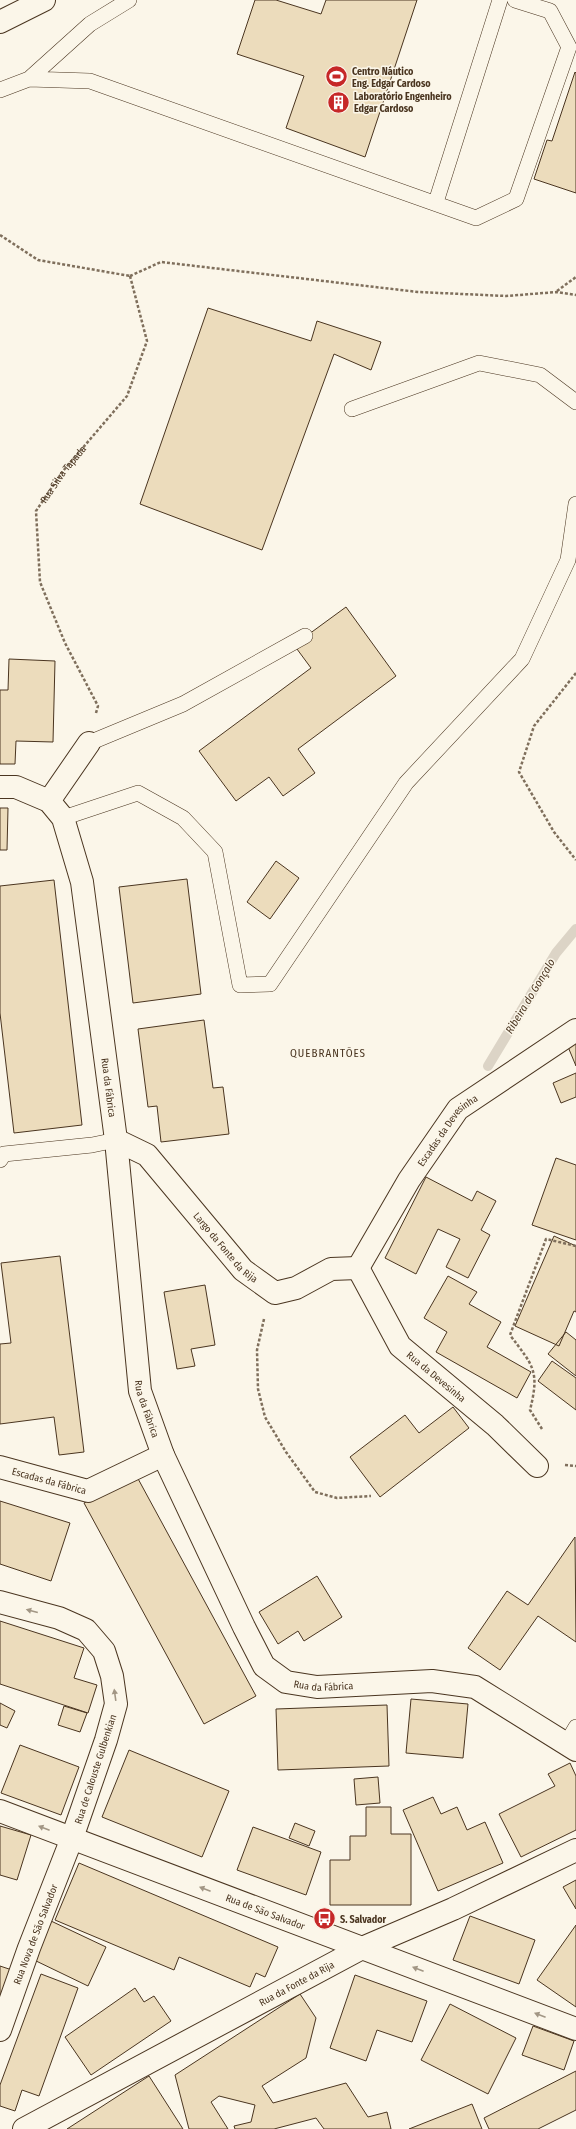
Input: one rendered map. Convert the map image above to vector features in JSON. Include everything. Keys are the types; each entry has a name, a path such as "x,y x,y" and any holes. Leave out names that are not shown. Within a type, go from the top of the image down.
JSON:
{"street":[{"path":"0,22 44,0"},
{"path":"0,787 16,787 49,801 89,743"},
{"name":"Rua da Fábrica","path":"49,801 63,818 82,882 116,1140 140,1391 163,1455 264,1666 286,1682 317,1687 432,1681 475,1687 573,1740"},
{"name":"Escadas da Devesinha","path":"358,1268 409,1180 458,1109 576,1030"},
{"name":"Largo da Fonte da Rija","path":"116,1140 147,1156 242,1270 275,1292"},
{"path":"275,1292 296,1288 331,1269 358,1268"},
{"name":"Rua da Devesinha","path":"358,1268 400,1346 495,1425 537,1466"},
{"name":"Escadas da Fábrica","path":"0,1467 88,1491 163,1455"},
{"name":"Rua de Calouste Gulbenkian","path":"0,1602 59,1618 86,1630 104,1651 110,1670 116,1704 106,1740 72,1838"},
{"name":"Rua de São Salvador","path":"0,1811 576,2029"},
{"name":"Rua Nova de São Salvador","path":"0,2030 29,1948 72,1838"},
{"name":"Rua da Fonte da Rija","path":"24,2129 362,1948 453,1909 576,1850"}],"lane":[{"path":"0,90 29,79 90,24 129,0"},
{"path":"436,202 500,0"},
{"path":"29,79 90,81 436,202 476,218 516,199 569,47 550,11 515,0"},
{"path":"352,409 479,363 540,375 576,402"},
{"path":"63,818 138,792 183,818 215,852 240,985 270,984 406,783 522,659 568,560 576,504"},
{"path":"89,743 183,704 305,636"},
{"path":"0,1160 4,1154 92,1145 116,1140"}],"path":[{"path":"0,235 38,260 130,276 161,262 418,292 506,296 557,292 576,295"},
{"name":"Rua Silva Tapada","path":"89,743 98,706 65,643 40,582 36,511 63,471 127,396 148,341 130,276"},
{"path":"557,292 576,277"},
{"path":"576,673 534,726 519,772 554,832 576,860"},
{"path":"546,1434 530,1410 536,1389 533,1366 510,1335 546,1239 576,1246"},
{"path":"275,1292 263,1323 257,1350 258,1389 265,1417 286,1452 315,1492 337,1498 371,1496"}],"building":[{"name":"Laboratório Engenheiro Edgar Cardoso","path":"255,0 276,0 321,14 326,0 417,0 365,157 286,128 304,76 237,54"},
{"path":"575,72 576,193 534,179 547,140 552,141"},
{"path":"208,308 311,341 317,321 381,342 371,370 334,354 262,550 140,504"},
{"path":"346,607 396,676 298,749 315,773 283,796 269,777 236,801 199,751 311,668 294,645"},
{"path":"9,659 55,661 53,742 16,741 15,764 0,764 0,690 8,690"},
{"path":"0,808 8,808 7,850 0,850"},
{"path":"276,861 299,878 270,919 247,902"},
{"path":"187,879 201,994 133,1003 119,887"},
{"path":"54,880 82,1125 14,1133 0,1013 0,886"},
{"path":"204,1020 213,1088 223,1087 229,1134 161,1142 157,1106 148,1107 138,1029"},
{"path":"576,1038 576,1066 566,1042"},
{"path":"576,1073 576,1097 561,1103 553,1083"},
{"path":"556,1158 576,1165 576,1240 532,1225"},
{"path":"426,1177 472,1201 477,1191 496,1201 481,1230 490,1235 468,1278 446,1267 460,1239 438,1229 416,1274 385,1258"},
{"path":"554,1236 576,1246 576,1312 574,1311 559,1346 515,1326"},
{"path":"60,1256 84,1452 59,1455 54,1417 0,1424 0,1344 11,1343 1,1263"},
{"path":"448,1276 477,1292 469,1304 501,1322 487,1347 531,1372 517,1398 436,1352 447,1332 424,1318"},
{"path":"205,1285 215,1345 191,1349 195,1366 177,1369 164,1292"},
{"path":"566,1332 576,1340 576,1376 548,1354"},
{"path":"552,1361 576,1378 576,1410 538,1381"},
{"path":"453,1407 469,1428 380,1497 350,1457 405,1415 419,1433"},
{"path":"136,1475 256,1696 204,1724 84,1503"},
{"path":"0,1501 70,1523 51,1581 0,1564"},
{"path":"575,1537 576,1642 538,1616 500,1670 468,1648 507,1591 528,1605"},
{"path":"317,1576 342,1617 304,1641 298,1631 278,1644 259,1612"},
{"path":"0,1621 84,1648 74,1678 97,1685 88,1713 0,1684"},
{"path":"411,1699 468,1704 463,1758 406,1753"},
{"path":"0,1703 15,1711 7,1728 0,1725"},
{"path":"387,1705 389,1766 278,1770 276,1709"},
{"path":"64,1706 87,1713 80,1732 58,1725"},
{"path":"20,1745 79,1767 61,1815 1,1793"},
{"path":"129,1750 229,1791 202,1857 102,1817"},
{"path":"570,1763 576,1776 576,1830 521,1857 499,1814 555,1786 548,1774"},
{"path":"378,1777 380,1803 356,1805 354,1779"},
{"path":"433,1797 441,1814 457,1807 467,1830 485,1822 503,1863 438,1891 403,1810"},
{"path":"366,1807 391,1807 391,1834 411,1834 411,1905 330,1905 330,1860 350,1860 350,1836 366,1836"},
{"path":"295,1823 315,1831 309,1846 289,1838"},
{"path":"0,1826 31,1835 17,1880 0,1875"},
{"path":"253,1827 321,1852 306,1895 237,1870"},
{"path":"79,1863 278,1947 265,1977 256,1973 250,1987 179,1957 174,1970 55,1920"},
{"path":"576,1880 576,1909 563,1887"},
{"path":"470,1916 535,1940 519,1984 453,1960"},
{"path":"51,1921 106,1947 88,1986 32,1959"},
{"path":"576,1925 576,2007 537,1980"},
{"path":"0,1966 12,1970 0,2004"},
{"path":"41,1974 78,1988 39,2096 22,2090 15,2111 0,2106 0,2085"},
{"path":"355,1975 427,2001 412,2042 377,2030 366,2061 330,2048"},
{"path":"135,1988 144,2002 154,1996 171,2021 91,2075 65,2037"},
{"path":"300,1994 316,2018 306,2058 262,2086 273,2103 346,2083 368,2117 387,2112 391,2129 324,2129 316,2118 274,2129 235,2129 234,2126 251,2122 255,2105 219,2096 211,2102 228,2129 189,2129 175,2075"},
{"path":"450,2004 516,2038 488,2094 421,2060"},
{"path":"533,2026 574,2041 564,2070 522,2055"},
{"path":"576,2071 576,2110 538,2129 489,2129 484,2118"},
{"path":"149,2076 183,2129 67,2129"},
{"path":"472,2104 482,2129 409,2129"}],"waterway":[{"name":"Ribeira do Gonçalo","path":"488,1066 556,953 576,929"}],"place":[{"name":"Centro Náutico Eng. Edgar Cardoso","path":"336,77"},
{"name":"Laboratório Engenheiro Edgar Cardoso","path":"339,102"},
{"name":"S. Salvador","path":"324,1919"}],"district":[{"name":"QUEBRANTÕES","path":"328,1053"}]}
